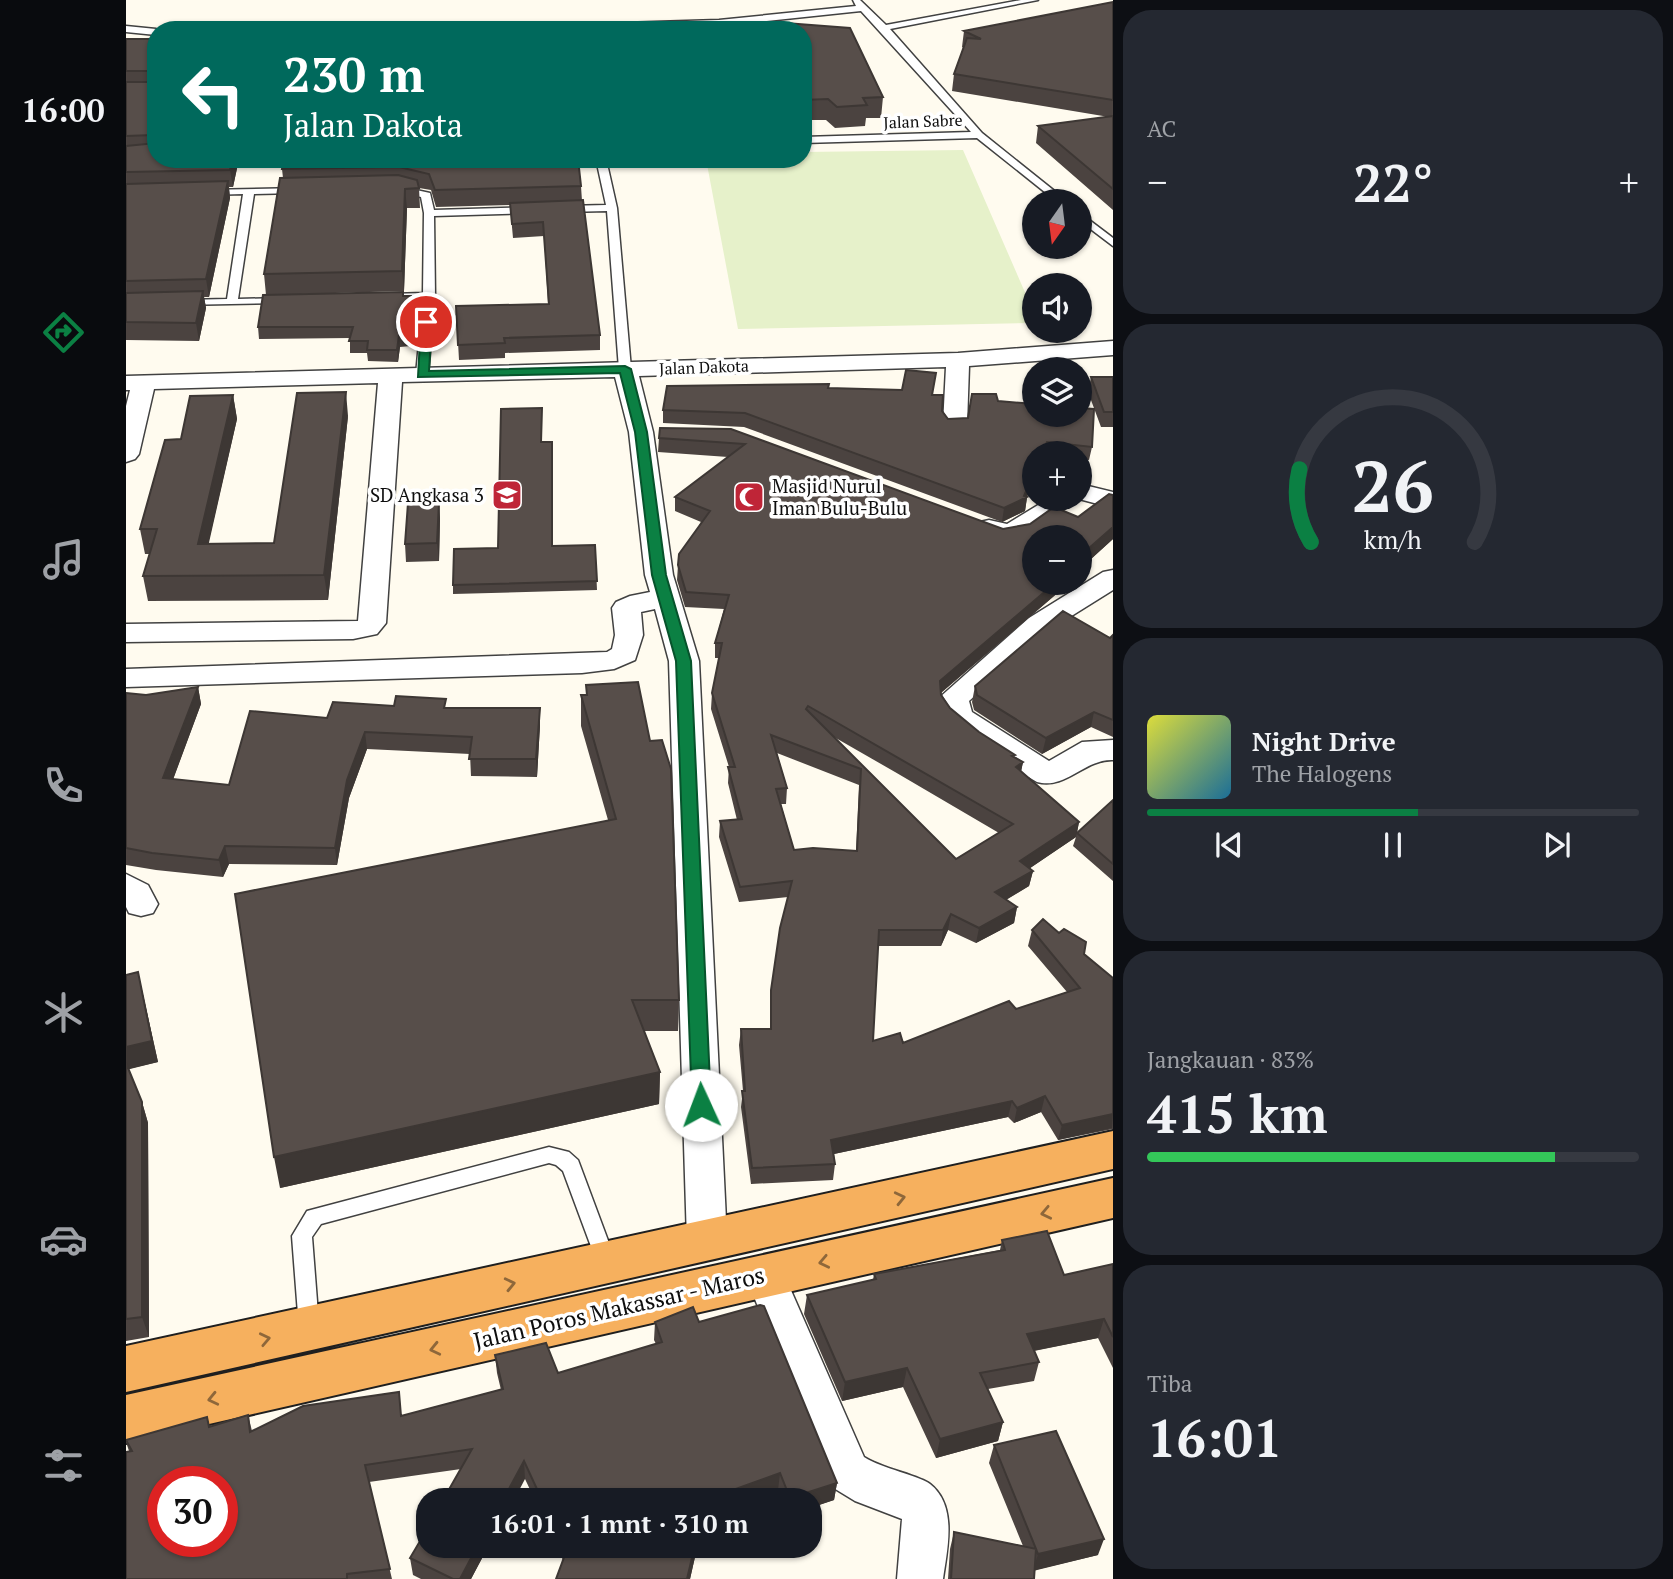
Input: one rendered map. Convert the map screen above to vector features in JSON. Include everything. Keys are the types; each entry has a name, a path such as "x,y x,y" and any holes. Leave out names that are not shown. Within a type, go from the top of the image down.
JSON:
{"highway":[{"path":"126,1369 1113,1150"},
{"name":"Jalan Poros Makassar - Maros","path":"126,1419 1113,1198"}],"street":[{"name":"Jalan Dakota","path":"135,383 958,360 1113,348"},
{"path":"955,425 958,360"},
{"path":"625,369 655,432 659,575 684,661 707,1241"},
{"path":"126,633 367,628 372,623 391,375"},
{"path":"126,454 135,383"},
{"path":"1092,495 1113,500"},
{"path":"966,520 1000,533 1011,533 1047,511"},
{"path":"1113,578 1039,624 954,698 953,706 961,719 1048,775 1093,749 1113,750"},
{"path":"126,678 582,664 614,660 625,654 628,644 626,608 640,602 666,599"},
{"path":"765,1275 848,1472 871,1486 914,1499 924,1513 926,1531 920,1579"}],"lane":[{"path":"855,0 884,28 979,135"},
{"path":"884,28 1034,0"},
{"path":"759,21 862,8"},
{"path":"126,29 147,31"},
{"name":"Jalan Sabre","path":"812,140 979,135 1047,189"},
{"path":"603,168 612,208 625,369"},
{"path":"387,189 423,192 426,195 429,213 429,296 422,375"},
{"path":"194,192 304,190"},
{"path":"232,302 249,191"},
{"path":"429,213 612,208"},
{"path":"1092,226 1113,243"},
{"path":"380,297 429,296"},
{"path":"166,304 295,300"},
{"path":"309,1330 302,1236 314,1217 549,1155 562,1158 571,1166 606,1262"}],"green space":[{"path":"963,150 1022,285 1022,323 738,329 708,168 812,168 812,152"}],"building":[{"path":"1113,2 1113,100 954,74 967,38 981,39 964,31"},
{"path":"812,25 850,28 883,97 863,98 867,105 837,107 828,99 812,100"},
{"path":"126,39 147,39 147,71 126,71"},
{"path":"126,82 147,82 147,135 126,136"},
{"path":"1113,116 1113,189 1038,126"},
{"path":"147,144 147,168 231,168 126,172 126,146"},
{"path":"403,168 579,168 581,186 435,190 429,174"},
{"path":"398,175 417,180 419,188 405,189 402,271 264,274 280,178"},
{"path":"228,181 206,279 126,281 126,184"},
{"path":"583,200 600,335 504,338 505,343 458,345 456,306 549,304 543,222 512,224 510,203"},
{"path":"203,291 196,323 126,322 126,293"},
{"path":"403,292 403,296 411,296 410,335 399,335 397,350 367,350 368,341 349,341 353,327 258,327 263,295"},
{"path":"906,370 936,373 932,395 943,395 942,411 948,419 968,418 972,394 996,394 998,401 1022,403 1022,427 1092,427 1094,409 1092,447 1092,441 1022,441 1022,499 1004,508 745,413 663,410 667,386 829,384 828,388 902,390"},
{"path":"1092,377 1113,377 1113,412 1104,412"},
{"path":"346,392 324,575 143,576 157,529 140,529 165,440 181,439 190,396 233,395 198,544 274,543 297,393"},
{"path":"542,408 541,442 552,442 552,546 595,545 597,581 453,585 454,549 498,548 501,409"},
{"path":"660,428 731,429 1003,529 1022,525 1022,595 1041,595 940,681 941,695 950,708 979,732 1023,762 1016,767 1079,822 1020,861 1033,871 995,892 1017,907 979,928 951,914 943,930 879,930 873,1041 900,1033 903,1043 1009,1001 1016,1009 1080,988 1032,930 1043,919 1059,933 1064,929 1086,942 1084,954 1113,978 1113,1114 1062,1125 1045,1096 1017,1108 1012,1101 831,1140 835,1164 752,1168 742,1091 745,1091 741,1029 771,1029 771,990 780,928 792,881 740,887 720,821 742,819 728,767 735,767 712,693 722,643 715,643 729,595 686,592 678,565 679,554 710,511 675,497 745,444 659,438","holes":["808,706 1013,824 956,859 806,709","771,735 861,769 857,851 813,848 794,850 776,789 787,788"]},
{"path":"1109,494 1113,495 1113,527 1092,545 1092,525 1025,525 1048,511 1064,511 1078,517 1086,511 1092,511 1092,507"},
{"path":"439,502 437,543 405,544 408,503"},
{"path":"1063,611 1110,638 1113,635 1113,720 1094,712 1046,738 977,695 975,686"},
{"path":"638,682 650,741 662,740 671,769 679,1000 632,1000 660,1072 274,1157 235,894 616,819 581,695 587,695 586,685"},
{"path":"198,687 163,778 229,785 250,711 327,718 333,702 394,706 396,696 446,699 444,708 540,708 536,759 469,759 472,737 365,732 347,780 335,848 225,846 219,860 126,848 126,693 146,695"},
{"path":"1113,800 1113,864 1077,833"},
{"path":"138,972 152,1041 126,1047 126,975"},
{"path":"126,1063 142,1102 142,1317 126,1319"},
{"path":"1047,1231 1064,1275 1113,1264 1113,1337 1104,1319 1027,1334 1039,1362 980,1373 1003,1422 940,1439 907,1368 845,1382 807,1295 876,1279 874,1274 1005,1250 1002,1240"},
{"path":"764,1306 837,1483 821,1488 786,1488 780,1473 738,1488 536,1488 524,1461 509,1488 450,1488 472,1449 365,1465 390,1569 347,1574 347,1579 126,1579 126,1452 132,1451 126,1440 207,1417 209,1427 248,1415 250,1432 303,1406 399,1392 401,1416 503,1389 495,1355 546,1343 558,1373 662,1342 655,1322 693,1307 699,1322"},
{"path":"1056,1431 1104,1539 1038,1554 994,1445"},
{"path":"954,1532 1036,1549 1034,1579 951,1579"},
{"path":"416,1548 416,1558 471,1558 460,1579 453,1579 410,1558"},
{"path":"564,1558 692,1558 687,1579 556,1579"}],"place":[{"name":"SD Angkasa 3","path":"507,495"},
{"name":"Masjid Nurul Iman Bulu-Bulu","path":"749,497"}],"route":[{"path":"426,322 422,375 625,369 641,432 659,575 684,661 701,1105"}]}
